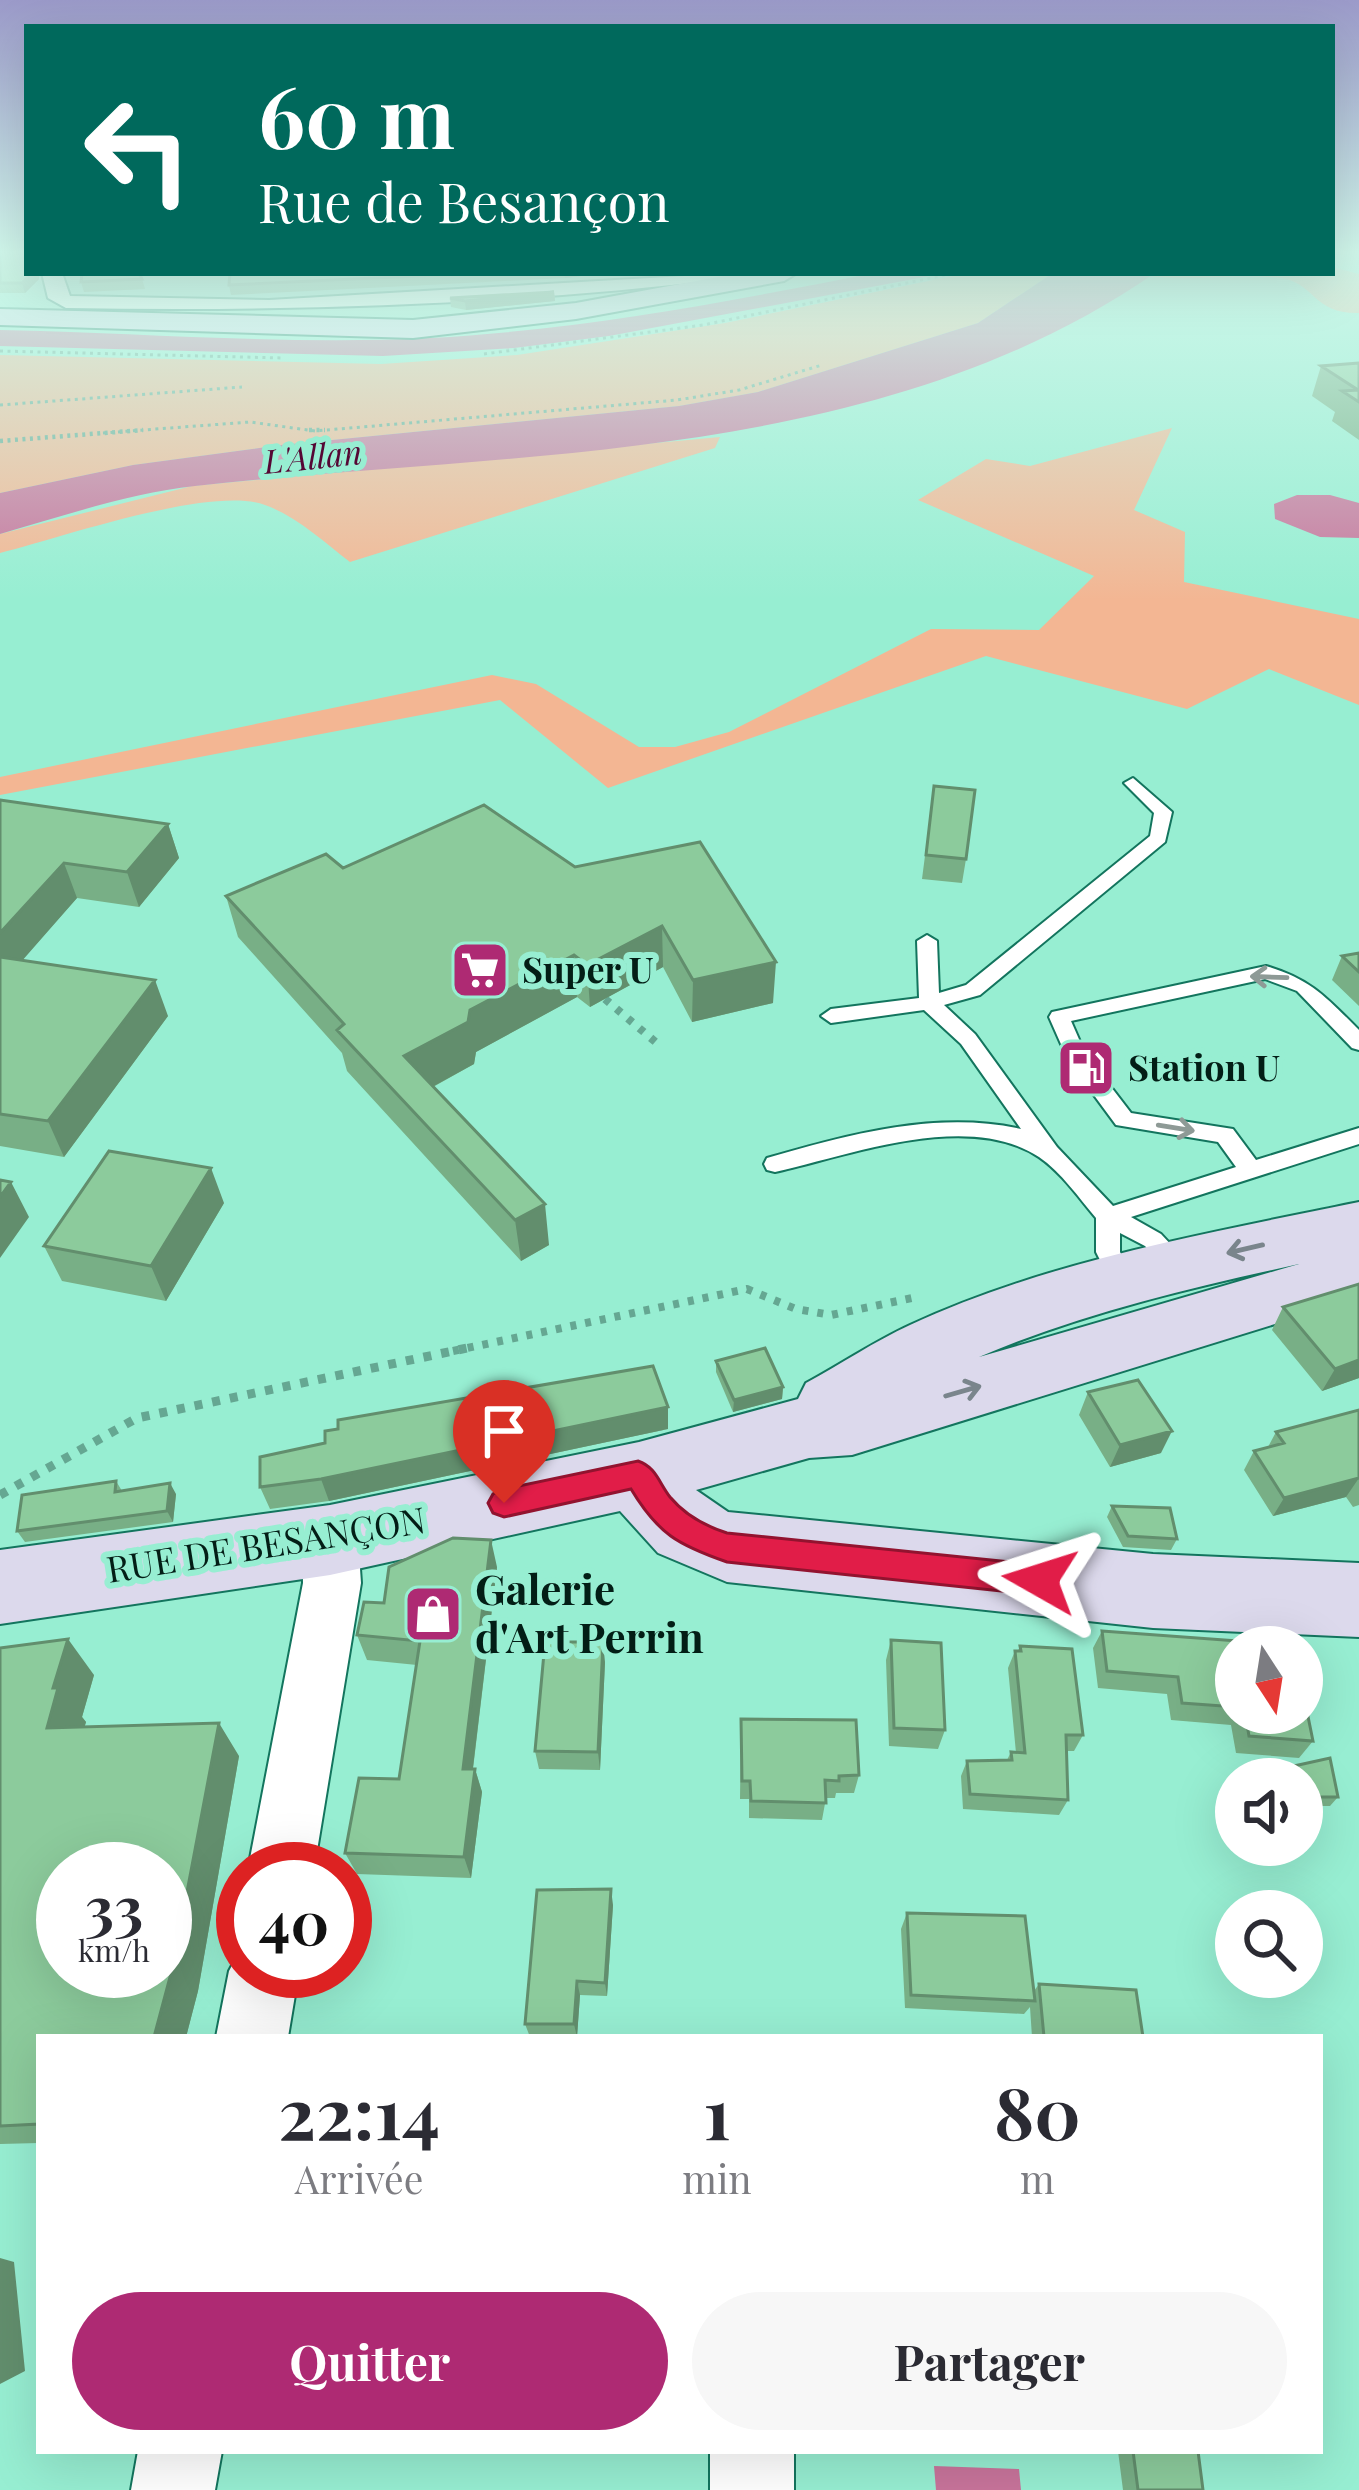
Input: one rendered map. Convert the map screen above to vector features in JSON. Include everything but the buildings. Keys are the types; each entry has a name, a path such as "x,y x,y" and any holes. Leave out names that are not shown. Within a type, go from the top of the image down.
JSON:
{"main road":[{"name":"RUE DE BESANÇON","path":"0,1587 330,1540 638,1474 809,1427 852,1424 1162,1291 1359,1226"},
{"name":"RUE DE BESANÇON","path":"1162,1291 1359,1272"},
{"path":"638,1474 660,1508 691,1535 727,1547 1153,1592 1359,1600"}],"street":[{"path":"286,1842 332,1583 330,1540"},
{"path":"253,2034 259,1998"},
{"path":"173,2490 179,2454"},
{"path":"752,2454 752,2490"}],"lane":[{"path":"831,1016 929,1003 973,989 1159,838 1163,812 1133,783"},
{"path":"927,941 929,1003 968,1039 1048,1151 1108,1216 1154,1240 1162,1291"},
{"path":"1252,1171 1225,1135 1124,1120 1075,1055 1059,1017 1266,972 1304,986 1359,1043"},
{"path":"776,1164 949,1128 980,1127 1012,1134 1048,1151"},
{"path":"1108,1216 1359,1136"},
{"path":"1108,1216 1108,1252 1162,1291"}],"path":[{"path":"0,441 250,422 315,431 654,402 740,390 815,367"},
{"path":"0,405 242,387"},
{"path":"604,999 659,1046"},
{"path":"0,1495 49,1473 111,1430 161,1413 747,1289 796,1313 826,1318 935,1293"}],"shaded area":[{"path":"0,367 837,367 758,392 679,406 281,445 133,465 0,493"},
{"path":"1172,428 1134,510 1185,532 1184,582 1359,619 1359,705 1269,669 1187,709 986,656 608,788 500,700 0,795 0,777 492,675 536,684 639,747 675,747 729,732 931,629 1039,630 1094,576 918,500 986,459 1030,466"},
{"path":"720,437 715,448 350,562 288,516 241,501 173,507 0,553 0,534 192,486"}],"water":[{"name":"L'Allan","path":"837,367 970,367 814,415 692,438 171,489 0,534 0,493 133,465 281,445 679,406 758,392"},
{"path":"1297,495 1330,495 1359,503 1359,538 1320,537 1275,519 1274,504"},
{"path":"934,2466 1019,2469 1021,2490 936,2490"}],"place":[{"name":"Super U","path":"480,970"},
{"name":"Station U","path":"1086,1068"},
{"name":"Galerie d'Art Perrin","path":"433,1614"}],"route":[{"path":"504,1503 638,1474 660,1508 691,1535 727,1547 1040,1580"}]}
